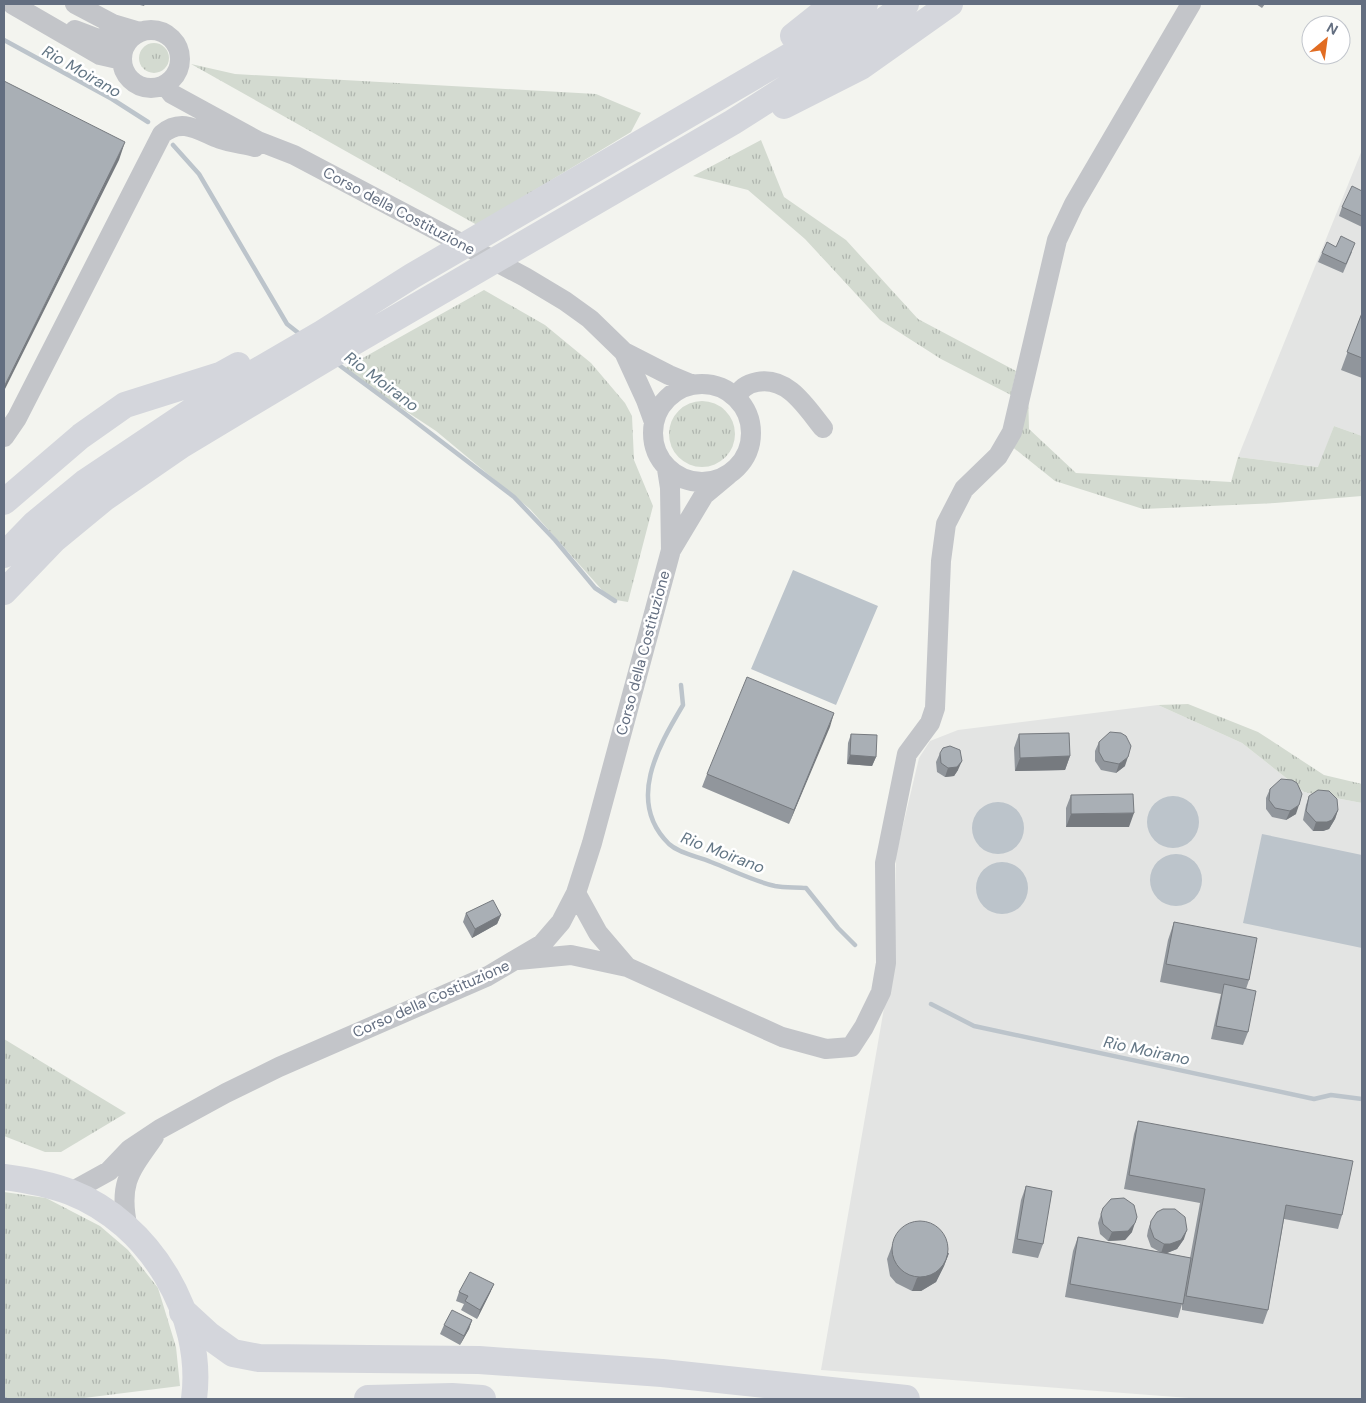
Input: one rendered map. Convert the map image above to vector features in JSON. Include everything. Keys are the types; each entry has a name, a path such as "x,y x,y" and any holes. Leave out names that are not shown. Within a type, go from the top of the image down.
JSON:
{"highway":[{"path":"184,1312 208,1335 233,1352 259,1358 479,1360 662,1373 906,1399"},
{"path":"368,1399 452,1397 482,1399"}],"main road":[{"path":"731,92 795,34 833,4"},
{"path":"4,555 34,524 109,464 204,402 322,333 412,276 511,221 731,92 805,47 865,4"},
{"path":"4,592 54,540 133,478 190,440 733,122 824,64 906,4"},
{"path":"733,122 780,107 823,88 861,67 950,4"},
{"path":"4,502 81,436 125,405 220,375 273,347 296,347"},
{"path":"4,1177 38,1182 71,1192 98,1206 128,1229 170,1281 184,1312 191,1338 195,1366 194,1399"}],"street":[{"path":"76,4 134,37"},
{"path":"518,960 571,955 627,966 782,1036 826,1049 851,1047 864,1027 881,992 886,963 885,863 907,754 930,723 935,708 941,561 946,524 964,489 998,456 1012,432 1057,240 1071,211 1191,4"},
{"path":"18,7 96,38 134,37 152,30 166,34 177,45 184,78 199,96 262,132 294,155"},
{"path":"18,7 100,55 122,60"},
{"path":"134,37 122,60 127,76 141,86 149,88 165,85 178,71 180,61"},
{"name":"Corso della Costituzione","path":"165,85 172,94 258,141 294,155 565,301 590,319 624,352"},
{"path":"4,437 21,410 162,134 170,127 180,125 192,126 222,140 294,155"},
{"path":"624,352 669,376 693,385 716,386 736,397 745,409 750,423 751,438 748,453 740,466 704,496 671,550"},
{"path":"624,352 654,422"},
{"path":"736,397 742,388 752,383 775,382 786,387 798,398 823,428"},
{"path":"693,385 680,389 668,398 659,409 654,422 652,439 657,455 667,469 681,478 696,483 713,482 728,475"},
{"path":"667,469 670,488 671,550"},
{"name":"Corso della Costituzione","path":"71,1192 110,1171 130,1149 160,1129 278,1067 488,976 518,960 552,934 576,893 671,550"},
{"path":"576,893 598,933 627,966"},
{"path":"128,1229 123,1193 131,1173 160,1129"}],"shaded area":[{"path":"1362,150 1362,436 1334,426 1319,467 1238,457"},
{"path":"793,570 878,606 836,705 751,669"},
{"path":"1158,705 1242,743 1304,792 1362,803 1362,1399 1202,1399 821,1370 895,945 896,855 919,758 930,741 958,730"},
{"path":"1173,796 1183,798 1191,804 1197,812 1199,822 1197,832 1191,840 1183,846 1173,848 1163,846 1155,840 1149,832 1147,822 1149,812 1155,804 1163,798"},
{"path":"998,802 1008,804 1016,810 1022,818 1024,828 1022,838 1016,846 1008,852 998,854 988,852 980,846 974,838 972,828 974,818 980,810 988,804"},
{"path":"1262,834 1362,855 1362,948 1243,923"},
{"path":"1176,854 1186,856 1194,862 1200,870 1202,880 1200,890 1194,898 1186,904 1176,906 1166,904 1158,898 1152,890 1150,880 1152,870 1158,862 1166,856"},
{"path":"1002,862 1012,864 1020,870 1026,878 1028,888 1026,898 1020,906 1012,912 1002,914 992,912 984,906 978,898 976,888 978,878 984,870 992,864"}],"green space":[{"path":"154,43 160,44 168,52 168,64 160,72 154,73 148,72 140,64 139,58 140,52 148,44"},
{"path":"191,64 235,74 596,94 641,113 631,132 477,225"},
{"path":"761,140 784,197 846,240 918,319 1016,371 1011,395 941,359 880,320 805,239 748,190 693,176"},
{"path":"484,290 545,325 591,363 625,403 632,416 634,460 653,506 628,602 610,599 530,509 436,431 356,378 345,368"},
{"path":"1028,390 1029,429 1076,473 1231,482 1238,457 1318,467 1334,426 1362,436 1362,496 1275,503 1143,509 1055,481 1010,445"},
{"path":"695,401 709,401 721,406 730,415 735,427 733,447 726,458 709,467 695,467 683,462 674,453 669,441 669,427 674,415 683,406"},
{"path":"1188,704 1258,732 1324,775 1362,784 1362,803 1304,792 1242,743 1158,705"},
{"path":"4,1039 126,1113 61,1152 45,1152 4,1136"},
{"path":"4,1192 46,1198 100,1226 128,1250 158,1288 176,1347 180,1386 76,1399 4,1399"}],"building":[{"path":"4,81 125,142 4,387"},
{"path":"1352,186 1362,191 1362,216 1342,207"},
{"path":"1341,236 1355,243 1346,264 1322,253 1327,242 1336,247"},
{"path":"1362,313 1362,358 1347,352"},
{"path":"747,677 834,713 794,810 707,774"},
{"path":"1110,732 1121,733 1126,736 1131,746 1128,757 1119,764 1104,761 1099,752 1099,742"},
{"path":"1069,733 1070,756 1020,758 1019,734"},
{"path":"851,734 877,735 876,757 850,755"},
{"path":"950,746 960,750 962,761 957,767 948,768 941,763 940,753 943,748"},
{"path":"1281,779 1292,780 1297,783 1302,794 1299,805 1290,811 1275,808 1269,800 1270,789"},
{"path":"1318,790 1329,791 1337,799 1338,810 1332,820 1327,822 1316,822 1306,811 1309,796"},
{"path":"1133,794 1134,813 1071,814 1071,795"},
{"path":"493,900 501,915 475,929 466,913"},
{"path":"1174,922 1257,938 1249,980 1166,964"},
{"path":"1224,984 1256,991 1248,1032 1216,1026"},
{"path":"1138,1121 1353,1161 1342,1215 1286,1205 1268,1310 1186,1296 1205,1189 1129,1175"},
{"path":"1026,1186 1052,1191 1043,1244 1017,1239"},
{"path":"1124,1198 1134,1205 1137,1217 1135,1223 1128,1231 1112,1232 1103,1224 1101,1214 1103,1208 1111,1199"},
{"path":"1163,1209 1175,1209 1185,1217 1187,1230 1181,1240 1164,1244 1154,1238 1150,1227 1151,1221 1157,1212"},
{"path":"920,1221 931,1223 940,1229 946,1238 948,1249 946,1260 940,1269 931,1275 920,1277 909,1275 900,1269 894,1260 892,1249 894,1238 900,1229 909,1223"},
{"path":"1078,1237 1191,1258 1183,1304 1070,1284"},
{"path":"470,1272 494,1284 480,1310 465,1301 468,1296 459,1292"},
{"path":"452,1310 472,1320 464,1336 444,1325"}],"waterway":[{"name":"Rio Moirano","path":"4,40 112,99 148,122"},
{"name":"Rio Moirano","path":"173,145 199,174 287,324 301,335"},
{"name":"Rio Moirano","path":"335,362 514,497 555,540 595,588 615,601"},
{"name":"Rio Moirano","path":"681,685 683,705 664,739 650,774 648,793 650,810 656,828 669,844 683,853 767,884 779,887 806,888 838,928 855,945"},
{"name":"Rio Moirano","path":"931,1004 974,1026 1314,1099 1331,1095 1362,1099"}]}
